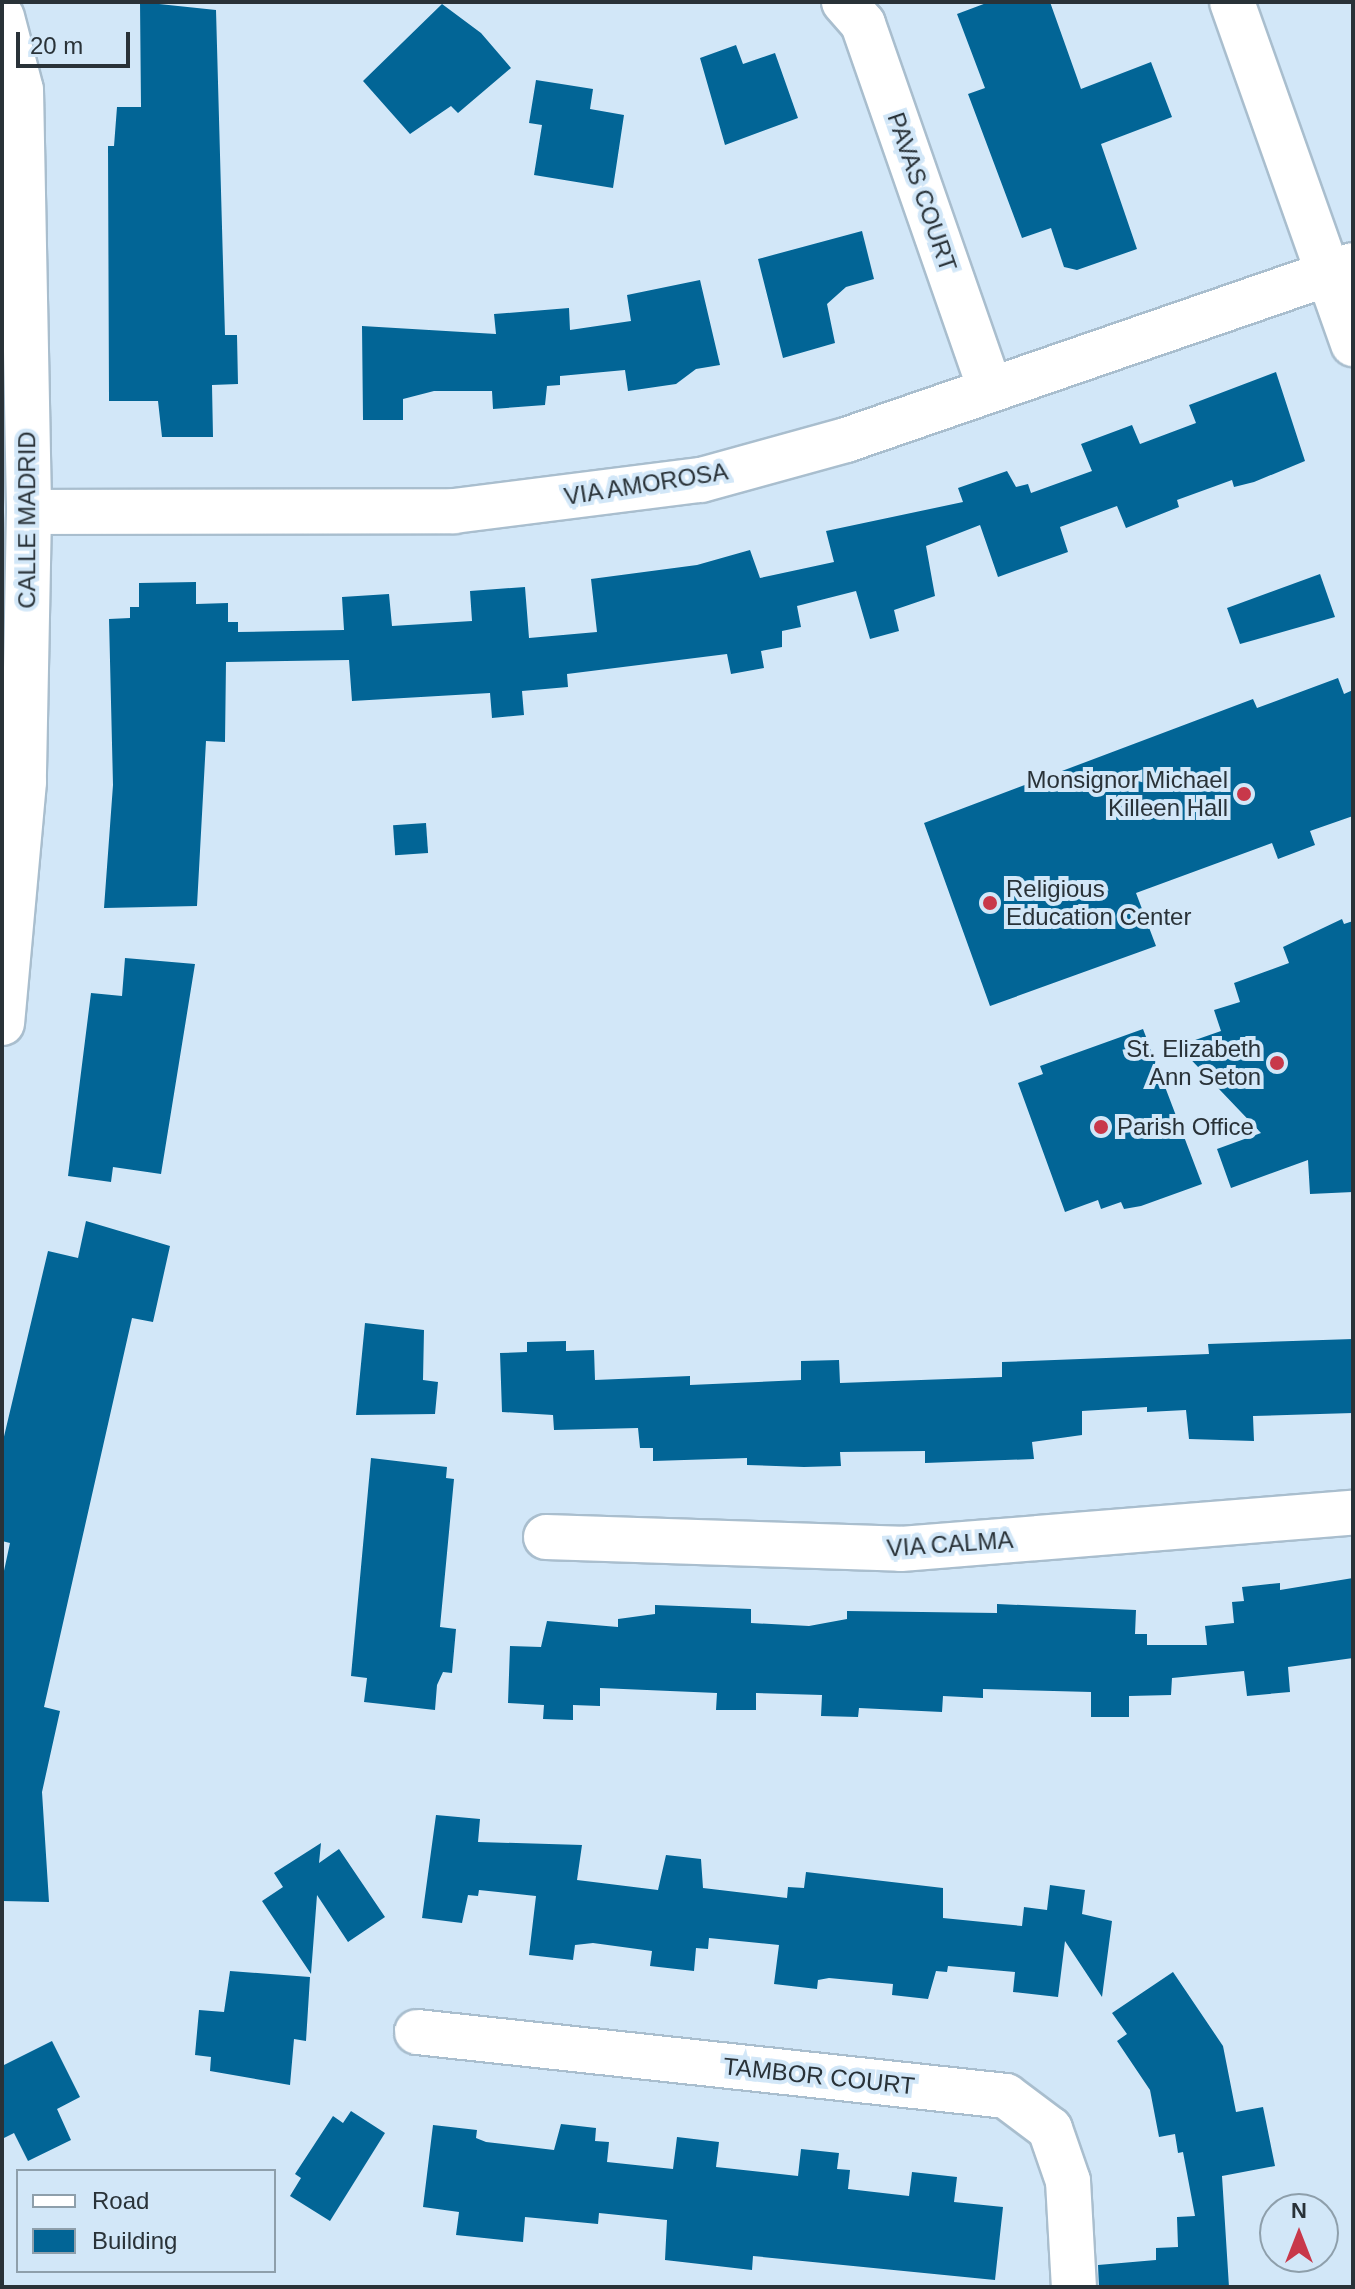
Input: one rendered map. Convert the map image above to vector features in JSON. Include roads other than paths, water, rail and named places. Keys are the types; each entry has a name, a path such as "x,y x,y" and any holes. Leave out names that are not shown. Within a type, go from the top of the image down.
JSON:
{"street":[{"name":"PAVAS COURT","path":"844,2 863,24 990,388"},
{"path":"1240,5 1340,269 1353,344"},
{"name":"CALLE MADRID","path":"2,17 21,90 29,512 24,782 2,1023"},
{"name":"VIA AMOROSA","path":"29,512 454,511 686,482 846,440 1340,269"},
{"name":"VIA CALMA","path":"546,1537 901,1549 1353,1513"},
{"name":"TAMBOR COURT","path":"417,2032 1006,2096 1050,2129 1068,2181 1074,2287"}],"place":[{"name":"Monsignor Michael Killeen Hall","path":"1244,794"},
{"name":"Religious Education Center","path":"990,903"},
{"name":"St. Elizabeth Ann Seton","path":"1277,1063"},
{"name":"Parish Office","path":"1101,1127"}]}
